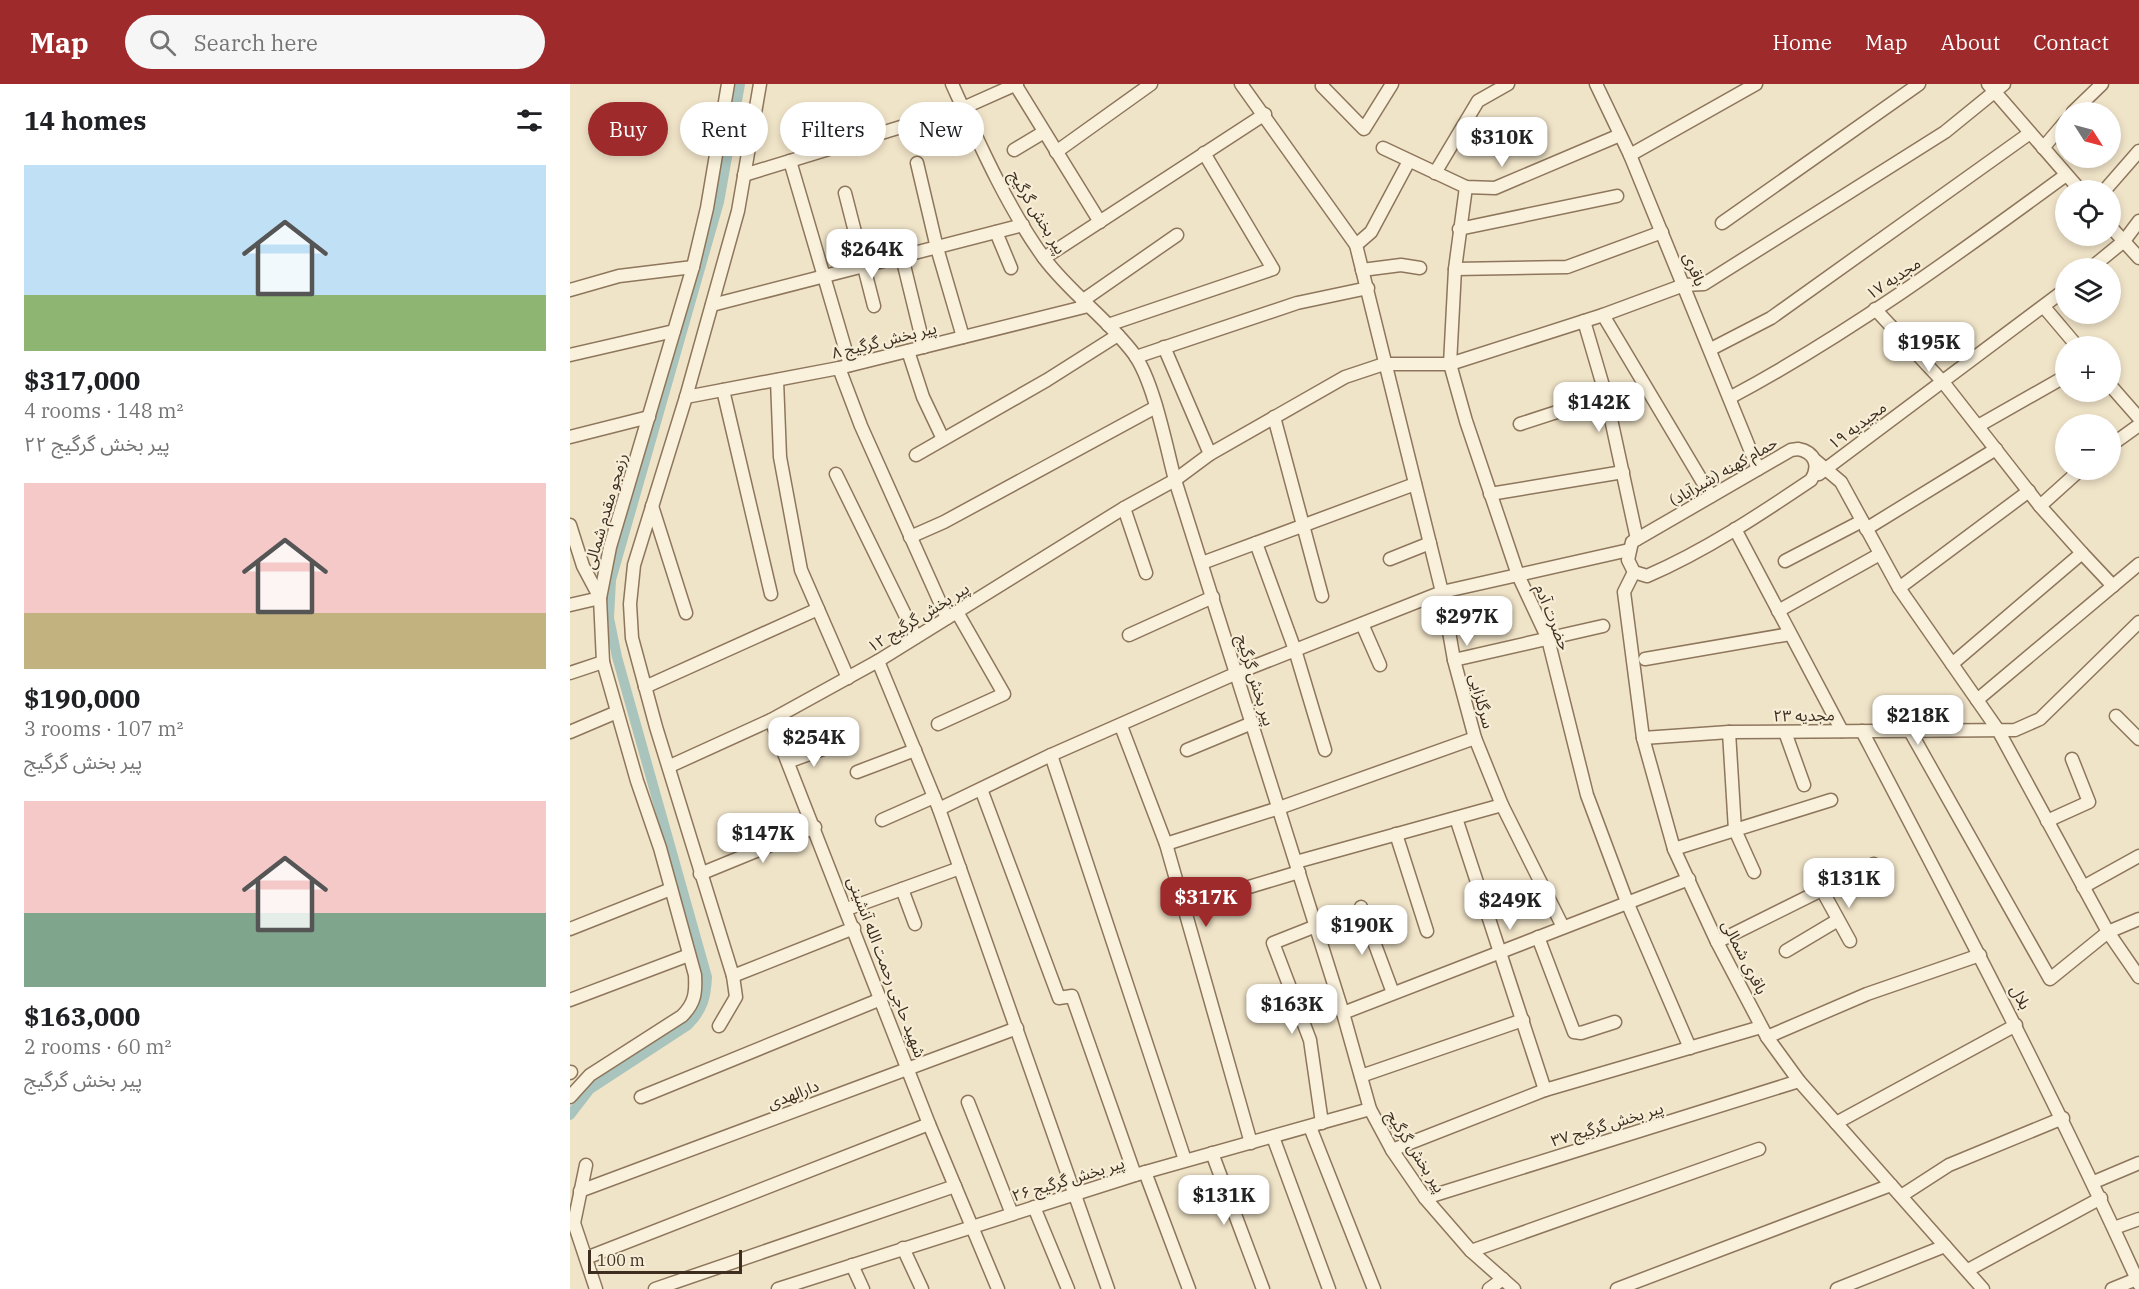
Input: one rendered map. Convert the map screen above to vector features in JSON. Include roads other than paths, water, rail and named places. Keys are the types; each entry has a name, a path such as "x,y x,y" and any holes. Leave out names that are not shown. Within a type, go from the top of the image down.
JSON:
{"street":[{"name":"رزمجو مقدم شمالی","path":"570,1097 590,1075 659,1033 691,1007 696,995 695,975 671,889 603,662 600,598 610,547 693,267 707,208 728,84"},
{"path":"719,1026 736,997 733,976 700,874 645,687 632,638 630,604 634,566 686,397 738,211 760,84"},
{"name":"پیر بخش گرگیج","path":"952,84 960,102"},
{"path":"976,102 1016,84 1100,222"},
{"path":"1056,153 1151,84"},
{"path":"1241,84 1265,114 1356,245 1371,232 1410,161"},
{"path":"1323,84 1322,86 1364,129 1392,84"},
{"path":"1435,173 1478,102 1508,84"},
{"name":"باقری","path":"1596,84 1630,155 1731,397 1758,469"},
{"path":"1630,155 1756,84"},
{"path":"1722,223 1918,84"},
{"path":"2083,102 2102,84"},
{"path":"1996,87 2030,133 2071,180"},
{"name":"پیر بخش گرگیج ۱۲","path":"670,766 771,720 878,661 1124,508 1175,480 1210,454 1346,377 1384,364 1450,363 1603,315 1684,285 1704,284 1945,132 1996,87"},
{"path":"1044,258 1265,114"},
{"path":"744,175 898,128"},
{"path":"1014,150 1044,132"},
{"path":"1711,349 1771,318 2030,133"},
{"path":"2043,148 2055,134"},
{"path":"1383,148 1466,186 1495,188 1620,135"},
{"name":"پیر بخش گرگیج","path":"984,149 1023,225 1044,258 1136,357 1156,407 1175,480 1343,1012 1370,1109 1392,1150 1425,1198 1471,1251 1514,1289"},
{"path":"2113,180 2139,151"},
{"path":"1108,325 1273,269 1204,153"},
{"path":"790,162 825,277 861,426 910,537 952,615 1004,694 938,724"},
{"path":"917,163 937,248 963,337"},
{"name":"مجدیه ۱۷","path":"1731,397 1799,361 1973,243 2066,175"},
{"name":"حضرت آدم","path":"1466,186 1455,269 1450,363 1490,494 1518,575 1548,639 1587,795 1628,902 1690,1048"},
{"path":"846,193 874,306"},
{"path":"1460,229 1617,196"},
{"path":"2103,258 2124,241 2139,221"},
{"path":"712,305 1023,225"},
{"path":"996,232 1011,268"},
{"path":"1455,269 1568,267 1662,232"},
{"path":"1085,303 1178,235"},
{"path":"2121,238 2139,258"},
{"name":"سرگلزایی","path":"1356,245 1442,592 1454,660 1475,738 1502,805 1563,927"},
{"path":"902,257 924,347"},
{"path":"1362,270 1401,266 1420,268"},
{"path":"570,290 619,276 693,267"},
{"path":"1136,357 1297,303 1368,288"},
{"name":"مجیدیه ۱۹","path":"1811,480 2055,298"},
{"name":"پیر بخش گرگیج ۸","path":"686,397 845,367 1085,303"},
{"path":"2044,307 2069,336"},
{"path":"1875,309 1943,382 2040,506 2113,586"},
{"path":"1603,315 1711,496"},
{"path":"1584,321 1606,396 1637,539"},
{"path":"570,355 674,331"},
{"path":"916,455 1047,380 1118,335"},
{"path":"1164,347 1210,454"},
{"path":"908,351 924,397 943,439"},
{"path":"777,380 780,457 801,570 848,678"},
{"path":"1978,426 2055,382"},
{"path":"723,390 771,594"},
{"path":"1520,424 1606,396"},
{"path":"2121,398 2139,418"},
{"path":"910,537 944,522 1156,407"},
{"path":"570,437 649,417"},
{"path":"1274,417 1322,596"},
{"path":"2121,438 2139,425"},
{"name":"حمام کهنه (شیرآباد)","path":"1629,550 1632,542 1637,539 1758,469 1798,449 1805,450 1815,460"},
{"path":"1785,561 1864,525 1996,449"},
{"path":"1815,460 1841,482 1899,588 1998,730 2108,932 2137,971"},
{"path":"939,809 1051,755 1237,673 1442,592 1629,550 1628,560 1634,572 1647,576 1735,529 1811,480 1816,467 1815,460"},
{"path":"1490,494 1623,472"},
{"path":"836,474 916,637"},
{"path":"2040,506 2069,480"},
{"path":"1202,563 1415,484"},
{"path":"1899,588 2029,491"},
{"path":"652,506 686,613"},
{"path":"1124,508 1146,573"},
{"path":"1735,529 1842,731"},
{"path":"570,606 600,598 583,566 571,532"},
{"path":"1257,543 1295,650 1325,750"},
{"path":"1390,559 1430,543"},
{"path":"1778,610 1880,554"},
{"path":"1952,664 2082,554"},
{"path":"1977,700 2139,564"},
{"name":"باقری شمالی","path":"1634,572 1624,592 1643,738 1674,849 1717,942 1764,1032 1799,1081 1983,1289"},
{"path":"1129,635 1213,597"},
{"path":"645,687 818,609"},
{"name":"مجدیه ۲۳","path":"1643,738 1729,732 2015,730 2040,719 2139,622"},
{"path":"1362,624 1380,665"},
{"path":"1454,660 1603,626"},
{"path":"1645,659 1790,634"},
{"path":"878,661 939,809 1108,1289"},
{"path":"570,673 603,662"},
{"path":"570,732 617,712"},
{"path":"2116,716 2139,739"},
{"name":"شهید حاجی رحمت الله آنشینی","path":"771,720 790,761 908,1069 998,1289"},
{"path":"1187,750 1252,723"},
{"path":"1121,726 1166,844 1251,1143"},
{"name":"بلال","path":"1862,731 2063,1118 2138,1281"},
{"path":"1910,731 2050,979 2108,932 2139,919"},
{"path":"1729,732 1735,830 1754,872"},
{"path":"1785,732 1804,785"},
{"path":"1166,844 1279,808 1475,738"},
{"path":"790,761 829,747"},
{"path":"857,772 915,750"},
{"path":"1051,755 1185,1160"},
{"path":"2048,821 2090,802 2072,759"},
{"path":"981,789 1059,998 1072,996 1140,1174 1189,1289"},
{"path":"882,820 934,797"},
{"path":"1674,849 1831,800"},
{"path":"1219,896 1396,834 1502,805"},
{"path":"1456,818 1502,951 1545,1090"},
{"path":"700,874 815,827"},
{"path":"1396,834 1427,931"},
{"path":"2083,886 2139,856"},
{"path":"1717,942 1874,864"},
{"path":"847,909 960,868"},
{"path":"1343,1012 1689,879"},
{"path":"570,929 671,889"},
{"path":"902,889 915,924"},
{"path":"1822,890 1850,941"},
{"path":"1360,907 1393,993"},
{"path":"1786,951 1838,920"},
{"path":"1316,926 1273,943 1310,1040 1316,1125 1374,1289"},
{"path":"733,976 854,928"},
{"path":"1538,937 1574,1032 1581,1033 1615,1022"},
{"path":"570,1000 689,955"},
{"path":"1392,1150 1545,1090 1690,1048 1764,1032 1980,955"},
{"path":"641,1097 881,999"},
{"path":"1361,1076 1523,1020"},
{"path":"1836,1123 2016,1025"},
{"name":"دارالهدی","path":"580,1191 1017,1028"},
{"name":"پیر بخش گرگیج ۳۷","path":"1425,1198 1799,1081"},
{"path":"968,1102 1012,1214"},
{"name":"پیر بخش گرگیج ۲۶","path":"781,1288 1185,1160 1370,1109"},
{"path":"1901,1196 1949,1166 2063,1118"},
{"path":"585,1258 930,1124"},
{"path":"1273,1137 1329,1289"},
{"path":"1471,1251 1759,1149"},
{"path":"1212,1153 1263,1289"},
{"path":"2094,1182 2139,1163"},
{"path":"585,1165 574,1222 596,1289"},
{"path":"1617,1289 1891,1185"},
{"path":"655,1289 955,1186"},
{"path":"1968,1270 2101,1198"},
{"path":"1034,1207 1068,1289"},
{"path":"2114,1228 2139,1219"},
{"path":"1837,1289 1945,1246"},
{"path":"903,1248 922,1289"},
{"path":"852,1265 863,1289"},
{"path":"1489,1289 1503,1279"},
{"path":"2112,1289 2138,1281"}],"waterway":[{"path":"570,1115 590,1089 688,1025 703,1003 706,991 707,977 617,657 609,618 611,580 719,202 740,84"}]}
